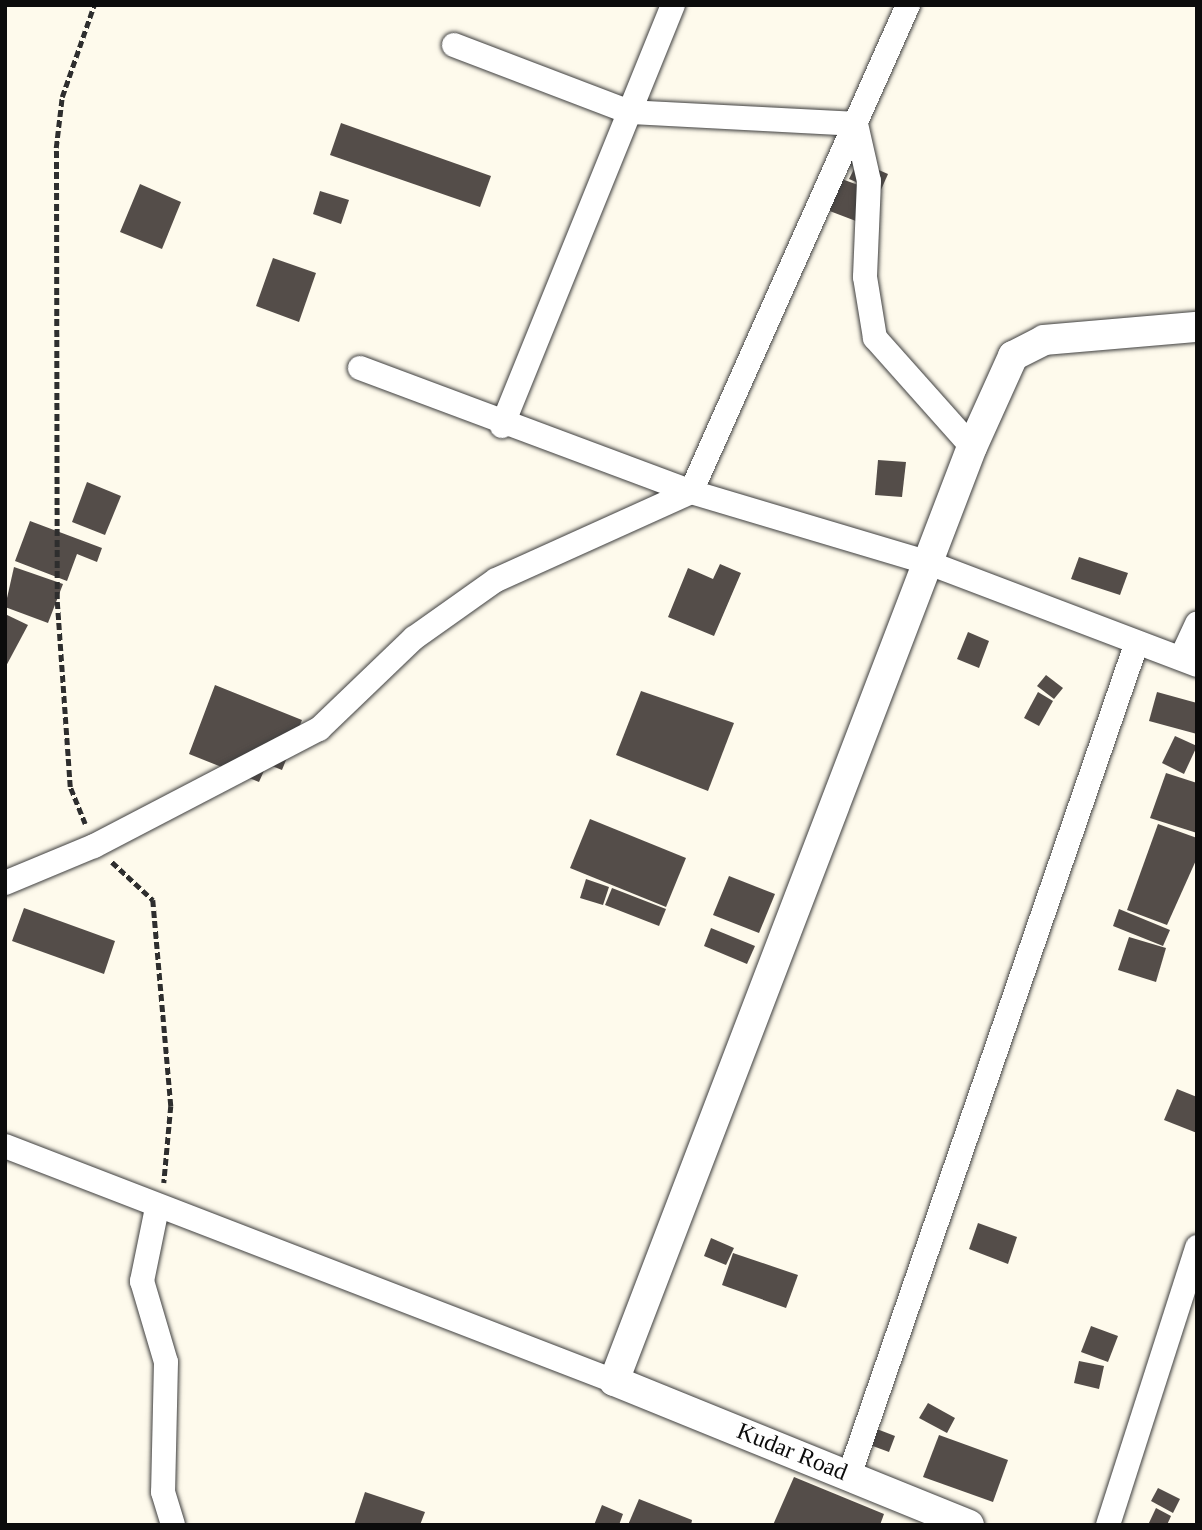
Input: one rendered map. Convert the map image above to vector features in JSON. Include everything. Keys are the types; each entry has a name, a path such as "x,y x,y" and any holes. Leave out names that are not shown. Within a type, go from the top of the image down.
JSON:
{"street":[{"path":"502,426 673,5"},
{"path":"5,883 94,846 319,729 414,638 496,580 691,492 908,5"},
{"path":"454,45 629,112 856,124"},
{"path":"856,124 869,181 865,277 875,338 972,447"},
{"path":"5,1146 157,1208 614,1381 972,447 1013,356 1027,345 1197,327"},
{"path":"360,368 502,426 691,492 929,563 1189,662 1197,624"},
{"path":"849,1476 1137,642"},
{"path":"157,1208 142,1281 166,1362 163,1492 173,1525"},
{"path":"1108,1525 1197,1247"},
{"name":"Kudar Road","path":"614,1381 969,1525"}],"path":[{"path":"94,5 62,97 56,148 56,395 63,723 70,787 94,846 153,900 171,1106 171,1156 157,1208"}],"building":[{"path":"341,123 491,176 480,207 330,155"},
{"path":"858,161 888,174 880,192 849,179"},
{"path":"839,178 880,193 869,226 827,210"},
{"path":"140,184 181,202 162,249 120,232"},
{"path":"320,191 349,200 341,224 313,214"},
{"path":"273,258 316,273 299,322 256,306"},
{"path":"878,460 906,462 902,497 875,495"},
{"path":"87,482 121,496 105,535 72,522"},
{"path":"30,521 102,548 97,562 77,554 67,581 15,561"},
{"path":"1079,557 1128,573 1120,595 1071,579"},
{"path":"720,564 741,573 714,636 668,617 688,568 713,579"},
{"path":"14,567 63,584 48,623 5,607"},
{"path":"5,614 28,625 5,668"},
{"path":"968,632 989,641 979,668 957,659"},
{"path":"1046,675 1063,688 1054,699 1037,686"},
{"path":"215,685 302,720 282,770 267,764 259,782 189,754"},
{"path":"641,691 734,723 708,791 616,755"},
{"path":"1038,692 1053,701 1039,726 1024,718"},
{"path":"1157,692 1197,703 1197,734 1149,721"},
{"path":"1175,736 1197,746 1184,774 1162,763"},
{"path":"1166,773 1197,783 1197,833 1150,818"},
{"path":"590,819 686,858 666,907 570,868"},
{"path":"1158,824 1197,838 1197,858 1167,925 1127,910"},
{"path":"729,876 775,894 759,933 713,915"},
{"path":"586,879 609,887 603,905 580,898"},
{"path":"612,888 666,909 659,926 605,905"},
{"path":"24,908 115,941 104,974 12,941"},
{"path":"1119,909 1170,930 1163,946 1113,926"},
{"path":"711,928 755,946 747,964 704,946"},
{"path":"1129,937 1166,948 1156,982 1118,970"},
{"path":"1177,1089 1197,1097 1197,1133 1164,1120"},
{"path":"978,1223 1017,1237 1008,1264 969,1249"},
{"path":"711,1238 734,1248 726,1265 704,1256"},
{"path":"733,1253 798,1275 786,1308 722,1285"},
{"path":"1091,1326 1118,1336 1108,1362 1081,1352"},
{"path":"1079,1361 1104,1366 1099,1389 1074,1383"},
{"path":"928,1403 955,1418 947,1433 919,1418"},
{"path":"869,1426 895,1436 889,1452 862,1442"},
{"path":"939,1435 1008,1460 993,1502 923,1477"},
{"path":"794,1477 884,1514 880,1525 773,1525"},
{"path":"1158,1488 1180,1499 1173,1513 1151,1501"},
{"path":"365,1492 425,1512 420,1525 354,1525"},
{"path":"639,1499 692,1520 691,1525 628,1525"},
{"path":"602,1505 623,1514 619,1525 594,1525"},
{"path":"1156,1508 1171,1516 1167,1525 1148,1525"}]}
